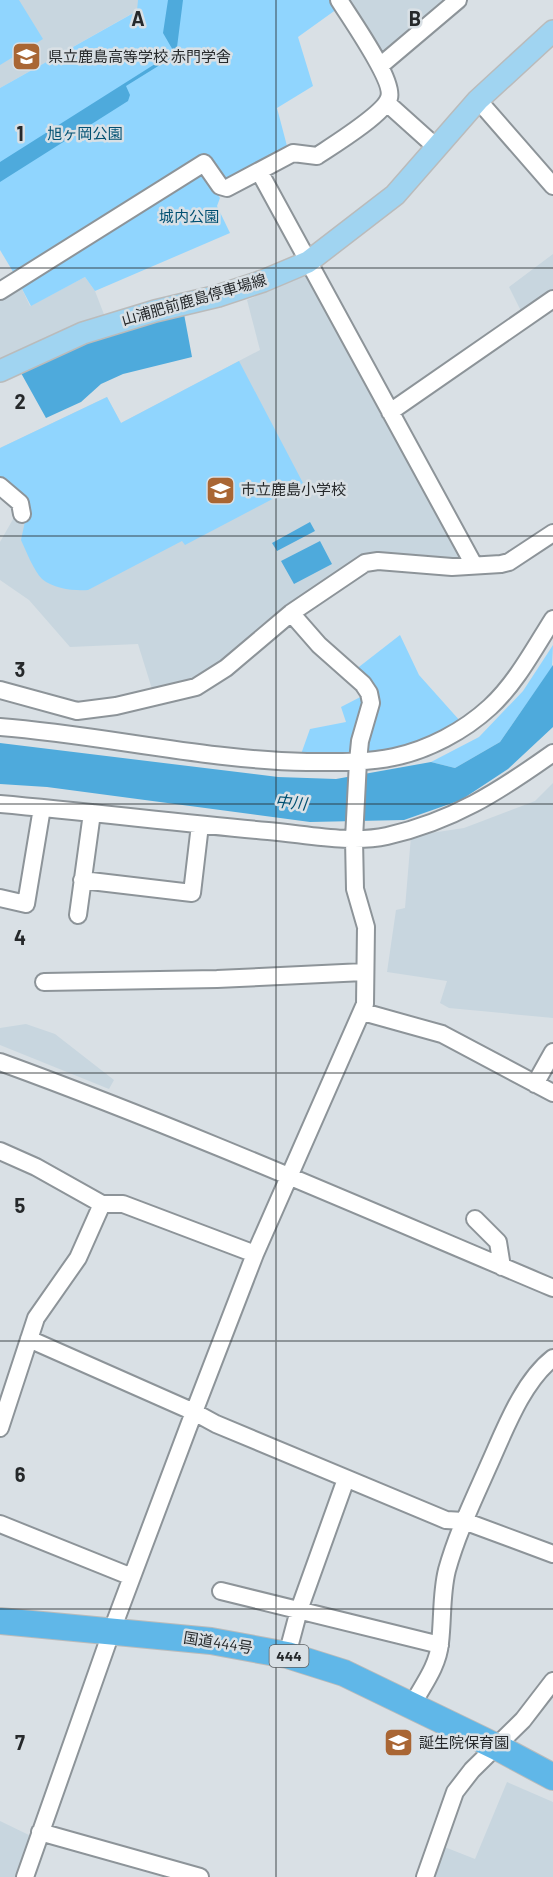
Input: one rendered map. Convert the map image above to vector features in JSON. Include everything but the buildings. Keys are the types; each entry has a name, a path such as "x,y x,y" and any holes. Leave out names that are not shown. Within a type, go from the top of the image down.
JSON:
{"highway":[{"name":"国道444号","path":"0,1621 212,1641 286,1655 344,1673 553,1777"}],"main road":[{"name":"山浦肥前鹿島停車場線","path":"0,371 83,333 155,311 218,296 263,281 308,262 395,195 478,100 553,32"}],"street":[{"path":"0,291 204,163 220,186 227,188 293,153 317,156 374,116 387,103 390,96 389,85 380,66 339,0"},
{"path":"380,66 458,0"},
{"path":"478,100 553,186"},
{"path":"387,103 436,147"},
{"path":"259,171 474,565"},
{"path":"390,412 553,299"},
{"path":"0,486 20,503 22,514"},
{"path":"0,690 77,711 116,706 196,687 226,668 291,613 365,563 378,561 452,567 501,564 509,562 553,533"},
{"path":"25,1877 112,1630 255,1254 365,1004 366,927 355,889 354,839 357,761 371,703 369,693 363,684 319,645 291,613"},
{"path":"0,727 270,761 357,761 394,757 425,747 457,731 490,708 512,683 553,619"},
{"path":"0,804 354,839 384,836 452,816 482,800 553,753"},
{"path":"0,898 26,904 42,808"},
{"path":"78,915 92,813"},
{"path":"82,880 192,893 200,825"},
{"path":"44,982 217,979 364,972"},
{"path":"363,1012 442,1034 553,1094"},
{"path":"536,1083 553,1052"},
{"path":"0,1062 290,1178 553,1288"},
{"path":"0,1151 36,1167 102,1204 123,1204 255,1254"},
{"path":"0,1428 36,1318 78,1258 102,1204"},
{"path":"475,1219 498,1242 502,1267"},
{"path":"29,1339 194,1412 216,1424 346,1479 446,1520 464,1521 553,1554"},
{"path":"412,1705 433,1670 440,1645 442,1598 447,1570 464,1521 516,1408 546,1363 553,1358"},
{"path":"286,1655 298,1610 346,1479"},
{"path":"0,1524 132,1577"},
{"path":"221,1591 440,1645"},
{"path":"425,1877 455,1792 472,1770 523,1720 553,1682"},
{"path":"40,1832 200,1877"}],"shaded area":[{"name":"県立鹿島高等学校 赤門学舎","path":"0,0 156,0 0,88"},
{"path":"346,0 451,0 382,56"},
{"path":"553,254 553,306 528,325 509,287"},
{"name":"市立鹿島小学校","path":"310,273 461,553 458,560 373,556 192,684 152,689 138,644 70,647 29,600 0,580 0,542 24,500 0,448 107,397 121,423 260,350 247,300"},
{"path":"85,277 95,291 105,317 0,366 0,300 21,287 30,306"},
{"path":"553,783 553,1018 449,1008 440,1003 447,981 387,972 396,910 405,908 411,836 464,828 535,801"},
{"path":"26,1024 55,1034 114,1080 109,1089 0,1045 0,1028"},
{"path":"507,1782 553,1802 553,1877 430,1877 442,1846 475,1859"},
{"path":"0,1821 31,1836 18,1877 0,1877"}],"green space":[{"path":"0,0 19,0 43,39 0,65"},
{"name":"旭ヶ岡公園","path":"138,0 332,0 337,9 298,37 313,86 277,108 287,146 228,182 214,161 205,155 15,275 0,250 0,88 137,11"},
{"name":"城内公園","path":"203,172 220,198 217,206 230,233 95,291 85,277 31,306 21,287"},
{"path":"239,361 303,483 185,545 182,541 88,590 64,589 42,579 21,540 27,512 0,480 0,448 107,397 121,423"},
{"path":"400,635 419,675 461,722 393,752 300,757 310,729 346,722 341,707 372,691 355,670"},
{"path":"553,645 552,667 500,742 455,768 431,762 479,737 523,691"}],"water":[{"path":"168,0 183,0 176,55 126,86 130,95 128,101 0,182 0,162 174,52 163,33"},
{"path":"184,314 192,357 123,374 101,384 81,402 46,418 21,373 77,344"},
{"path":"310,522 315,531 277,551 272,543"},
{"path":"320,541 332,564 294,584 281,561"},
{"name":"中川","path":"553,665 553,727 508,769 461,800 404,820 310,822 47,787 0,784 0,743 278,777 336,779 431,762 455,768 500,742"}],"place":[{"name":"県立鹿島高等学校 赤門学舎","path":"27,57"},
{"name":"市立鹿島小学校","path":"220,490"},
{"name":"誕生院保育園","path":"398,1743"}]}
